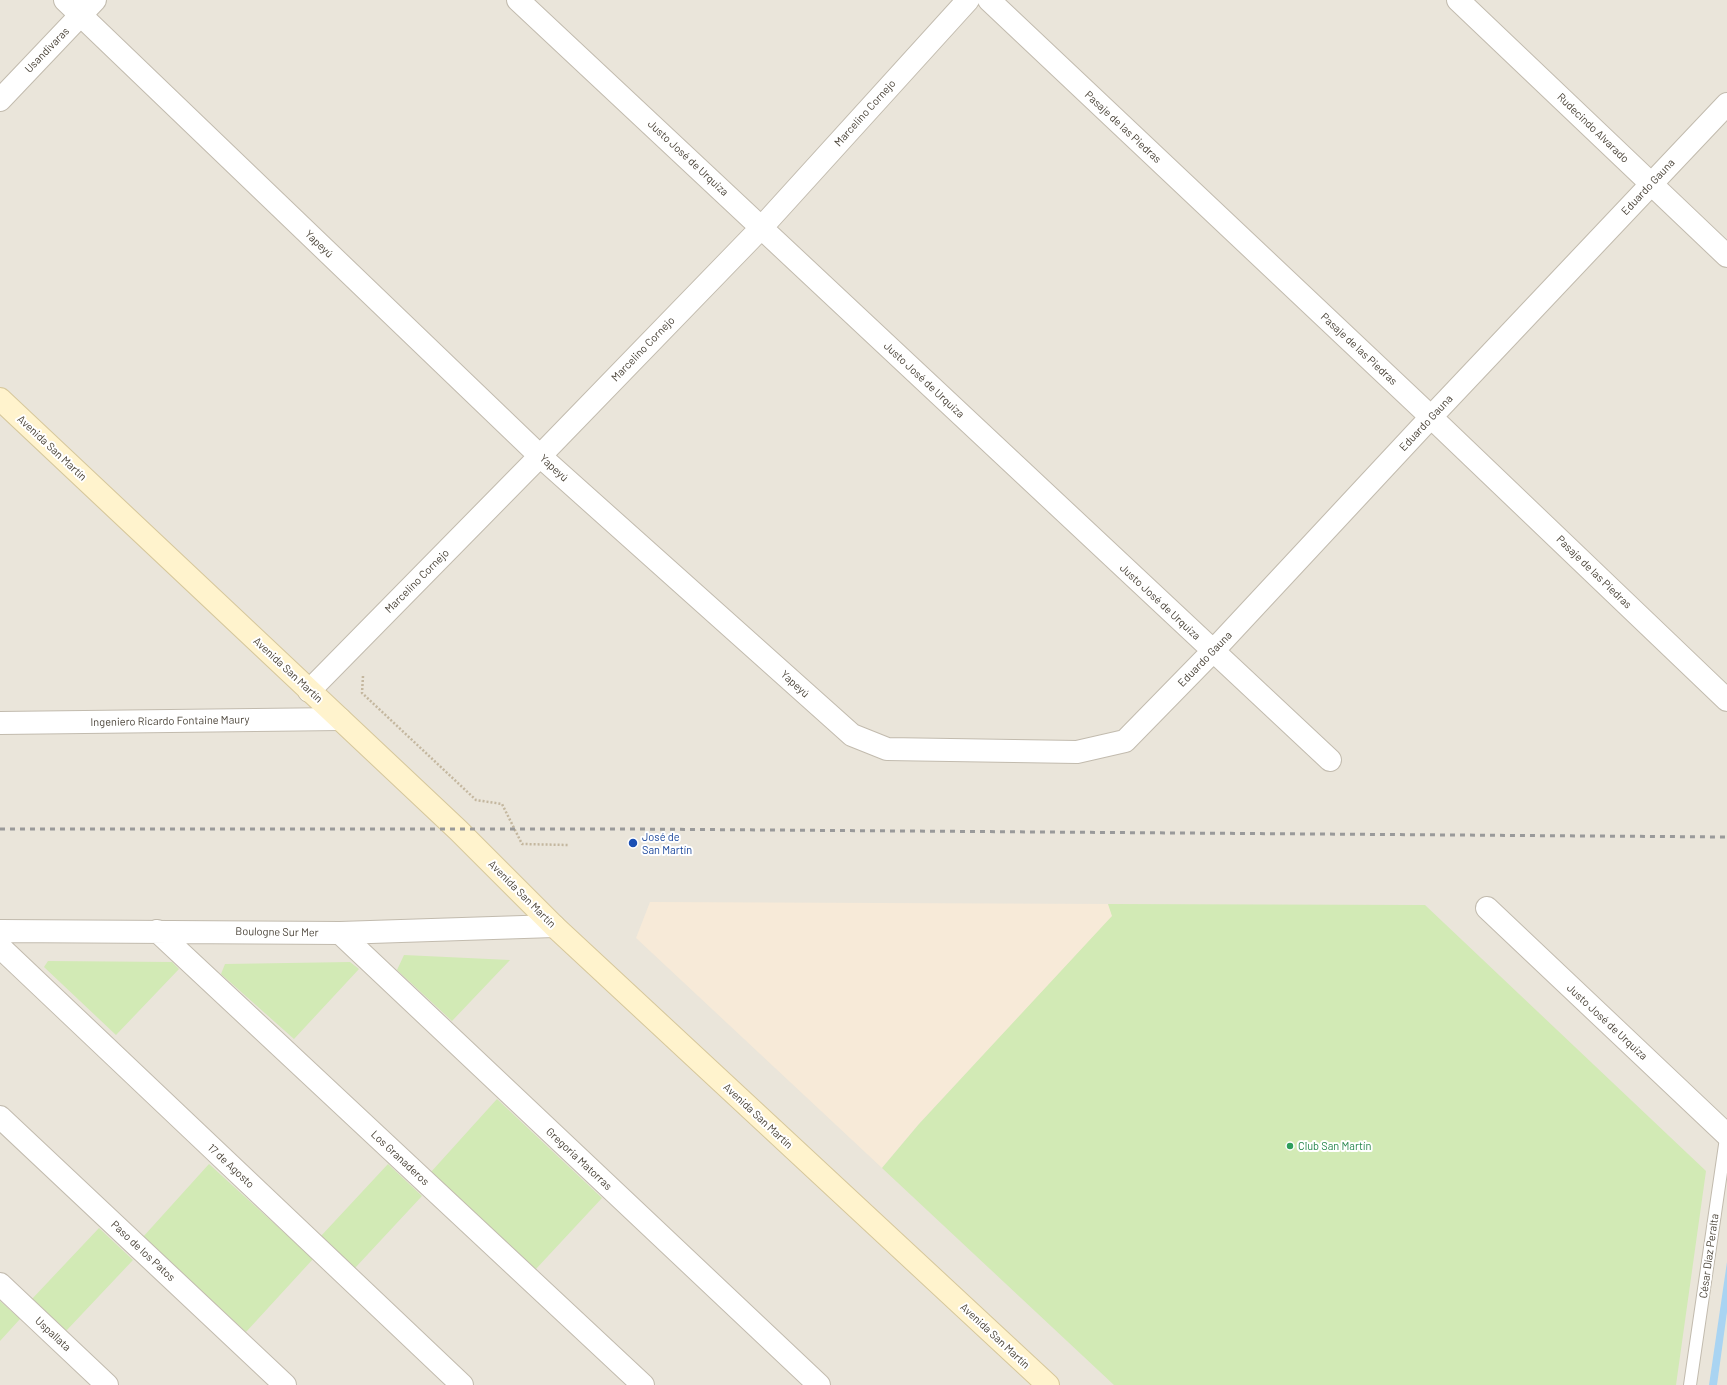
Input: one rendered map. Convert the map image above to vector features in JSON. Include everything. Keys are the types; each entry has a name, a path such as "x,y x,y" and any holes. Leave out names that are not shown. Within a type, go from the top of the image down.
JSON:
{"main road":[{"name":"Avenida San Martín","path":"0,399 458,830 554,926 1048,1385"}],"street":[{"name":"Yapeyú","path":"65,0 88,8 540,456 852,735 887,749 1076,752 1125,741"},
{"name":"Justo José de Urquiza","path":"518,0 1330,760"},
{"name":"Marcelino Cornejo","path":"309,691 762,227 968,0"},
{"name":"Pasaje de las Piedras","path":"989,0 1431,417 1727,700"},
{"name":"Rudecindo Alvarado","path":"1458,0 1727,256"},
{"name":"Usandivaras","path":"0,100 88,8"},
{"name":"Eduardo Gauna","path":"1125,741 1213,651 1431,417 1727,104"},
{"name":"Ingeniero Ricardo Fontaine Maury","path":"0,723 340,719"},
{"name":"Justo José de Urquiza","path":"1487,908 1727,1132"},
{"name":"Boulogne Sur Mer","path":"0,931 340,933 554,926"},
{"name":"Los Granaderos","path":"157,931 643,1385"},
{"name":"Gregoria Matorras","path":"340,933 818,1385"},
{"name":"17 de Agosto","path":"0,947 462,1385"},
{"name":"Paso de los Patos","path":"0,1117 285,1385"},
{"name":"Uspallata","path":"0,1284 107,1385"}],"lane":[{"name":"César Díaz Peralta","path":"1690,1385 1727,1132"}],"path":[{"path":"343,656 362,675 362,693 476,800 502,804 522,844 568,845"}],"shaded area":[{"path":"0,0 1727,0 1727,1385 0,1385"},
{"path":"650,902 1108,904 1113,916 919,1124 882,1168 636,938"}],"green space":[{"name":"Club San Martín","path":"1108,904 1425,905 1706,1171 1676,1385 1114,1385 882,1168 919,1124 1112,916"},
{"path":"404,955 510,960 452,1021 397,970"},
{"path":"48,961 172,962 179,969 116,1035 44,967"},
{"path":"350,962 359,969 294,1039 221,974 225,964"},
{"path":"497,1099 602,1198 535,1270 431,1172"},
{"path":"209,1164 313,1259 246,1332 143,1237"},
{"path":"388,1164 422,1196 355,1268 321,1236"},
{"path":"99,1228 133,1260 66,1331 32,1299"},
{"path":"0,1301 20,1319 0,1341"}],"water":[{"path":"1727,1262 1727,1312 1717,1385 1709,1385"}],"railway":[{"path":"0,829 631,829 1727,837"}],"place":[{"name":"José de San Martín","path":"633,843"},
{"name":"Club San Martín","path":"1290,1146"}]}
